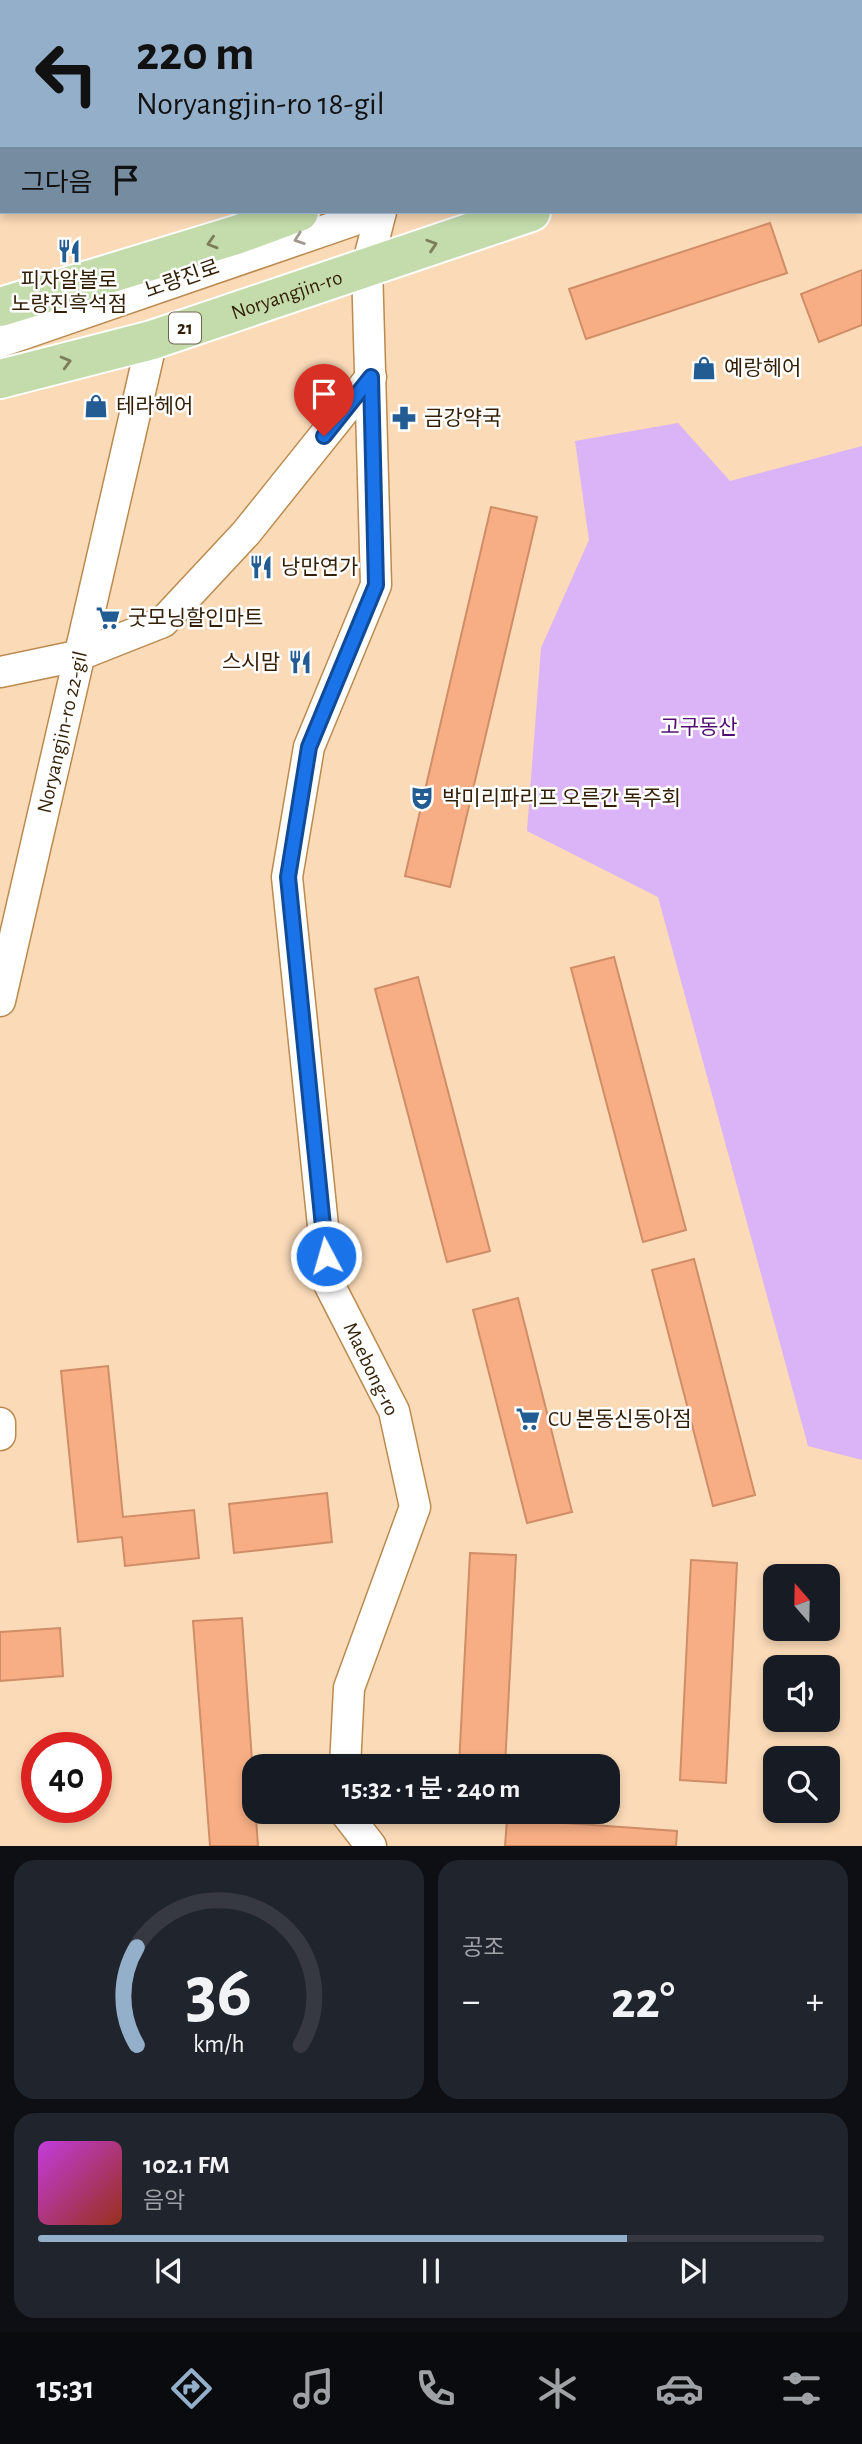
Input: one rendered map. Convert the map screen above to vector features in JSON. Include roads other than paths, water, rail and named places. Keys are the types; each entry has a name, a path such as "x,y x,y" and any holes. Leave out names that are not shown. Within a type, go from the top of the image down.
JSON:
{"main road":[{"path":"0,307 236,235 294,214"},
{"name":"Noryangjin-ro","path":"0,379 152,340 525,214"}],"street":[{"name":"노량진로","path":"0,342 352,221 358,214"},
{"name":"Maebong-ro","path":"346,1754 349,1688 415,1507 394,1411 329,1283 288,877 309,747 376,585 368,266 381,214"},
{"name":"Noryangjin-ro 22-gil","path":"0,1001 5,957 152,340"},
{"path":"0,672 77,656 163,622 246,533 371,377"},
{"path":"0,1423 0,1435"},
{"path":"354,1824 371,1846"}],"place":[{"name":"피자알볼로 노량진흑석점","path":"69,251"},
{"name":"예랑헤어","path":"704,368"},
{"name":"테라헤어","path":"96,406"},
{"name":"금강약국","path":"404,418"},
{"name":"낭만연가","path":"261,567"},
{"name":"굿모닝할인마트","path":"108,618"},
{"name":"스시맘","path":"300,662"},
{"name":"박미리파리프 오른간 독주회","path":"422,798"},
{"name":"CU 본동신동아점","path":"528,1419"}],"park label":[{"name":"고구동산","path":"699,727"}]}
